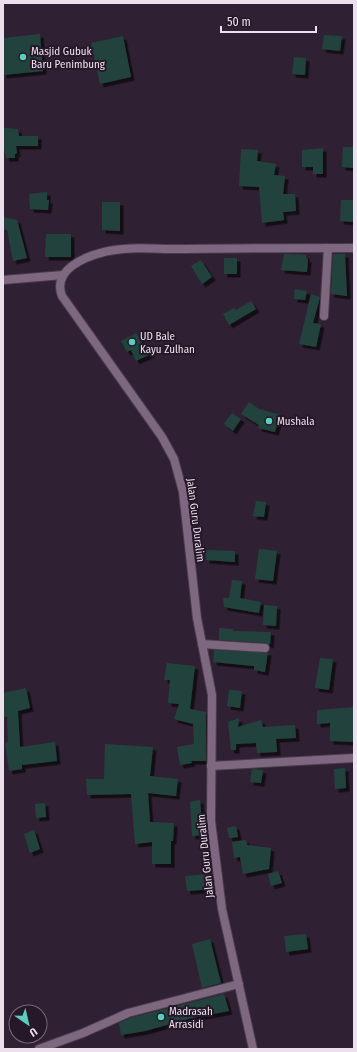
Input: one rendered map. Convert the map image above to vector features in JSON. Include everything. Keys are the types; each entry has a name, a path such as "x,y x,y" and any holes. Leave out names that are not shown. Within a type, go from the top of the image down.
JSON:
{"street":[{"path":"324,316 328,248"},
{"path":"3,280 62,275 81,261 106,251 354,248"},
{"name":"Jalan Guru Duralim","path":"62,275 60,286 62,296 162,437 174,459 183,492 197,618 212,695 212,841 222,909 254,1049"},
{"path":"202,644 265,648"},
{"path":"211,766 354,758"},
{"path":"39,1049 83,1033 128,1013 239,984"}],"building":[{"name":"Masjid Gubuk Baru Penimbung","path":"40,34 43,71 3,75 3,38"},
{"path":"324,35 342,36 340,51 322,49"},
{"path":"123,36 131,77 100,84 91,43"},
{"path":"294,57 306,58 305,75 292,74"},
{"path":"5,128 18,129 19,136 38,136 38,146 16,146 17,153 15,154 15,158 6,158 3,145 3,130"},
{"path":"343,147 354,147 354,168 342,167"},
{"path":"323,148 323,174 313,174 313,167 302,167 302,150"},
{"path":"241,149 258,150 257,161 276,164 274,175 285,176 283,194 295,194 296,211 283,212 284,220 262,223 259,187 239,186"},
{"path":"47,192 47,200 49,200 48,210 30,209 29,194"},
{"path":"341,200 354,200 354,222 340,221"},
{"path":"102,202 120,202 120,231 102,230"},
{"path":"3,217 17,220 27,258 13,261 7,230 3,229"},
{"path":"46,234 71,234 71,257 45,257"},
{"path":"284,254 306,255 306,258 308,259 307,272 281,270"},
{"path":"333,254 345,254 347,296 331,294"},
{"path":"224,258 237,258 237,274 224,274"},
{"path":"201,260 212,277 202,284 191,266"},
{"path":"295,289 307,291 305,300 294,299"},
{"path":"311,294 320,297 313,323 321,324 316,347 299,344"},
{"path":"251,301 256,309 229,325 223,314 234,308 236,310"},
{"path":"136,333 144,346 147,345 151,354 136,361 131,350 127,352 121,341"},
{"path":"249,402 259,409 280,415 275,432 258,428 259,425 241,414"},
{"path":"232,413 241,419 233,431 224,424"},
{"path":"256,501 266,502 264,517 253,516"},
{"path":"259,549 277,551 273,581 255,579"},
{"path":"206,550 235,551 235,562 206,560"},
{"path":"232,580 242,581 240,598 261,602 259,613 224,607 223,598 229,598"},
{"path":"264,605 277,606 276,626 263,625"},
{"path":"219,628 233,629 233,631 271,632 270,645 265,643 219,640"},
{"path":"214,650 268,652 265,672 254,670 254,666 213,662"},
{"path":"320,658 333,659 329,690 315,688"},
{"path":"167,663 195,666 190,709 206,712 206,761 191,761 192,763 180,765 177,747 194,744 193,724 174,719 179,704 168,703 170,680 164,680"},
{"path":"26,688 30,708 18,711 20,747 55,742 57,761 22,765 22,769 9,771 5,743 8,742 7,717 3,717 3,693"},
{"path":"229,690 242,691 240,708 227,706"},
{"path":"354,707 354,742 330,741 330,723 317,724 317,710"},
{"path":"239,718 238,727 261,720 263,727 295,725 296,738 276,739 277,752 257,753 256,743 236,744 236,750 231,750 228,722"},
{"path":"105,744 153,747 150,776 178,779 176,796 148,793 150,822 174,823 173,841 171,841 171,864 152,864 152,842 135,844 131,794 87,795 86,779 104,779"},
{"path":"345,768 346,788 335,789 334,769"},
{"path":"252,769 263,770 261,783 250,782"},
{"path":"200,800 203,835 192,836 190,802"},
{"path":"45,803 46,817 36,818 35,804"},
{"path":"236,826 238,837 229,838 227,828"},
{"path":"34,830 40,849 30,853 24,834"},
{"path":"246,840 247,845 271,848 269,869 243,874 240,857 234,858 232,842"},
{"path":"278,871 282,883 271,886 268,874"},
{"path":"212,874 214,889 187,891 185,876"},
{"path":"306,934 308,949 286,952 284,936"},
{"path":"210,939 221,983 202,988 192,944"},
{"path":"224,994 229,1011 192,1018 145,1031 121,1035 119,1023 130,1018"}],"place":[{"name":"Masjid Gubuk Baru Penimbung","path":"23,57"},
{"name":"UD Bale Kayu Zulhan","path":"132,342"},
{"name":"Mushala","path":"269,421"},
{"name":"Madrasah Arrasidi","path":"161,1017"}]}
